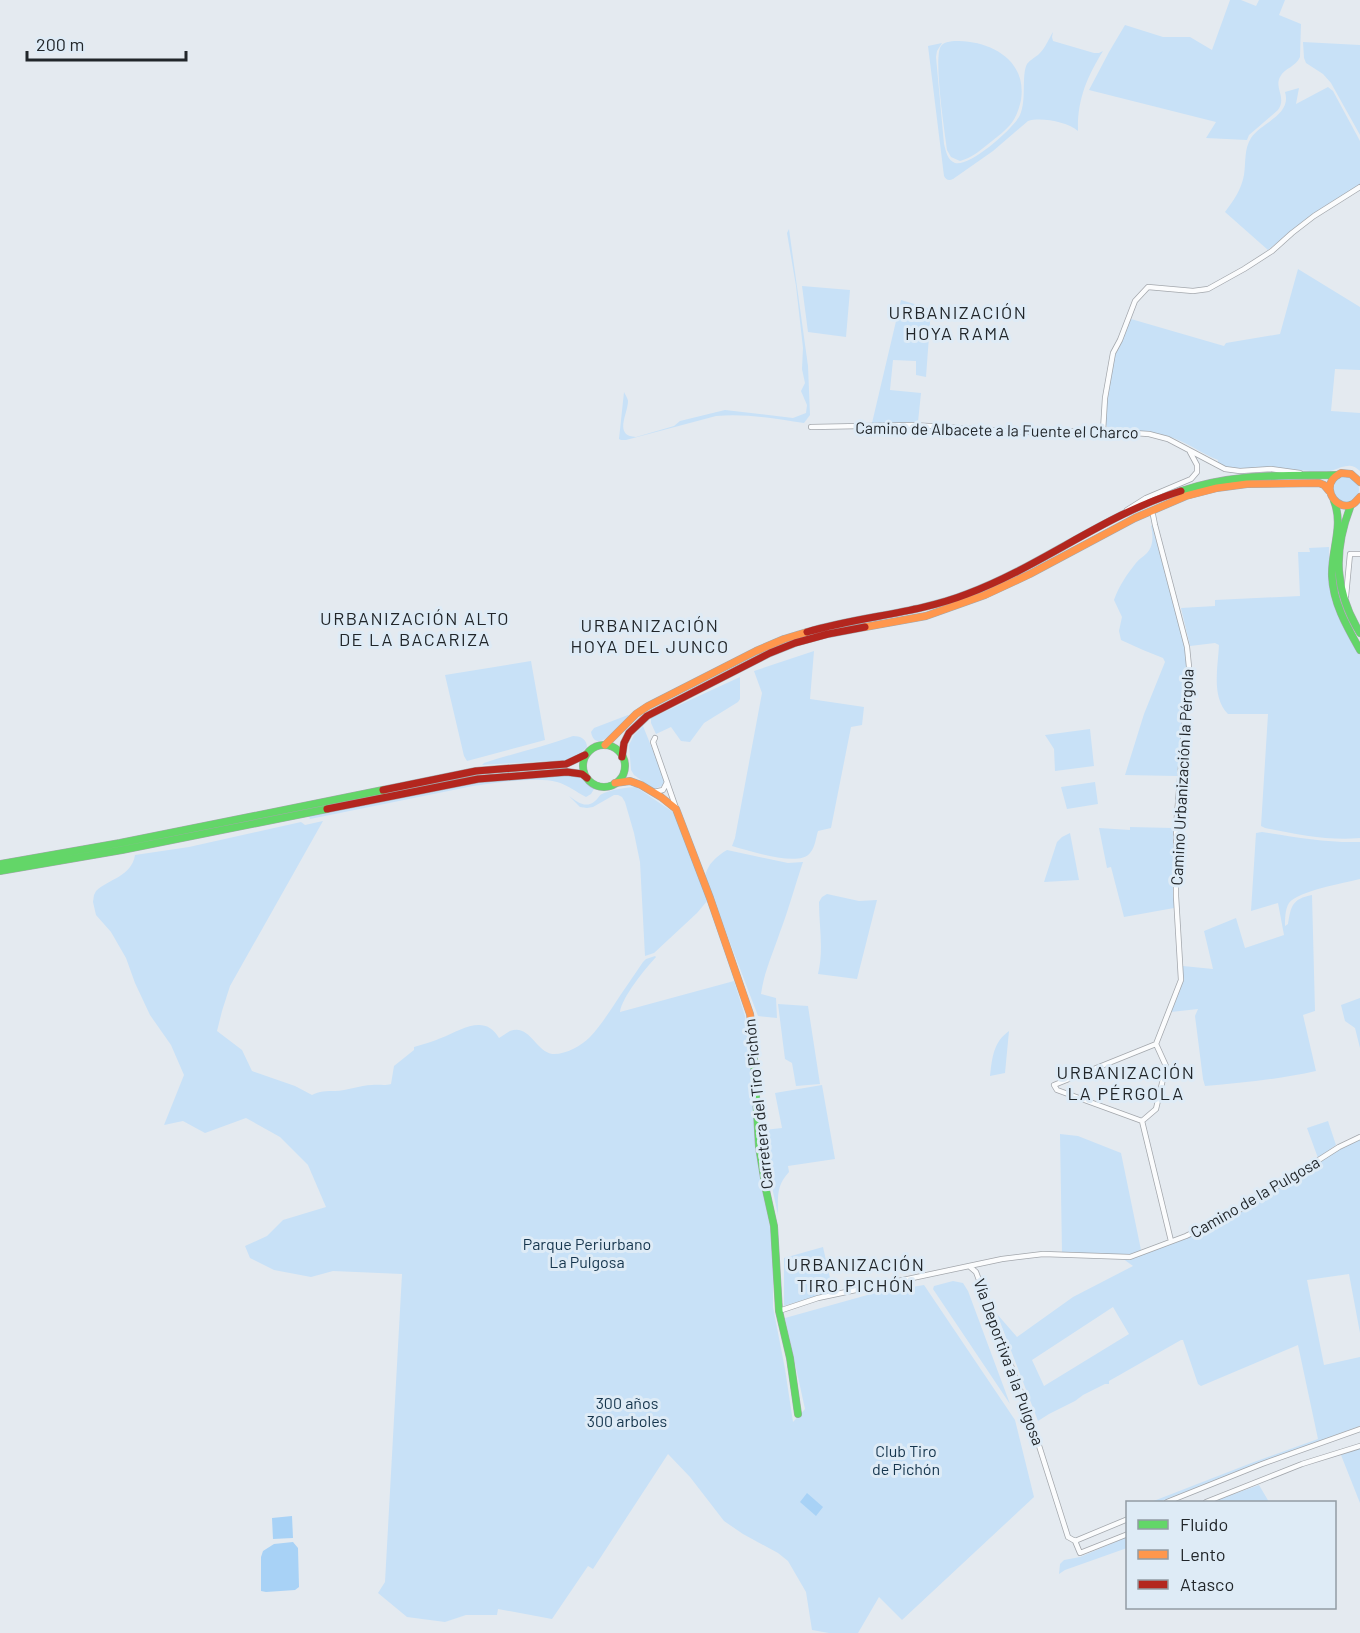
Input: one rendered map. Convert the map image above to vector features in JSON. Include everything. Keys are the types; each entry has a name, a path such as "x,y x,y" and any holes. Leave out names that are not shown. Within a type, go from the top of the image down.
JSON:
{"main road":[{"path":"0,864 120,843 476,771 566,764 594,748 605,745 642,710 766,646 793,635 907,612 957,598 1010,575 1169,494 1217,480 1253,476 1346,473 1359,480"},
{"path":"1329,491 1337,475"},
{"path":"615,783 623,774 626,737 647,716 762,657 795,643 828,634 917,618 969,602 1030,574 1155,508 1202,492 1230,486 1269,482 1319,483 1327,487 1338,510 1339,522 1332,562 1333,586 1341,614 1360,650"},
{"path":"1360,498 1348,511 1339,548 1340,586 1345,604 1360,633"},
{"path":"1334,501 1348,511"},
{"path":"605,745 616,749 629,777 635,783"},
{"path":"585,755 583,768 587,778"},
{"path":"0,871 122,850 478,779 567,772 582,774 600,786 624,781 662,794 678,813"},
{"name":"Carretera del Tiro Pichón","path":"678,813 750,1014 759,1147 774,1226 779,1311 790,1358 798,1414"}],"street":[{"path":"1103,432 1105,398 1113,353 1135,301 1148,287 1194,291 1208,289 1272,251 1314,216 1360,187"},
{"name":"Camino de Albacete a la Fuente el Charco","path":"811,427 913,425 1020,432 1149,434 1168,439 1225,469 1240,471 1271,469 1310,475"},
{"path":"1111,522 1146,498 1188,482 1194,476 1197,472 1196,461 1181,445"},
{"name":"Camino Urbanización la Pérgola","path":"1154,515 1187,647 1189,666 1176,827 1176,896 1181,980 1155,1044"},
{"path":"1346,596 1350,554 1360,554"},
{"name":"Carretera del Tiro Pichón","path":"655,738 652,742 678,813"},
{"path":"662,794 669,794 668,784"},
{"path":"1155,1044 1166,1066 1156,1109 1142,1121 1057,1090 1054,1085 1155,1044"},
{"path":"1142,1121 1171,1241"},
{"name":"Camino de la Pulgosa","path":"969,1266 1043,1254 1130,1257 1186,1236 1245,1207 1339,1147 1360,1137"},
{"name":"Vía Deportiva a la Pulgosa","path":"779,1311 818,1298 969,1266 976,1272 1028,1411 1068,1538 1075,1541"},
{"path":"1172,1501 1272,1460 1360,1429"},
{"path":"1211,1501 1302,1464 1360,1446"},
{"path":"1126,1520 1075,1541 1080,1553 1126,1535"}],"green space":[{"path":"1230,0 1241,0 1256,6 1259,0 1285,0 1279,15 1301,24 1300,57 1296,63 1284,71 1279,81 1281,101 1278,110 1249,135 1247,140 1206,138 1216,122 1089,90 1125,25 1163,37 1190,37 1212,50"},
{"path":"1053,32 1053,41 1094,53 1103,51 1084,89 1079,109 1078,131 1054,121 1028,121 993,151 953,179 947,179 944,176 928,46 942,43 936,57 944,144 950,160 962,163 981,153 1016,121 1022,109 1027,64 1043,50"},
{"path":"959,41 984,45 1005,56 1019,74 1021,86 1021,100 1016,116 1010,125 977,153 960,161 951,157 947,150 938,65 941,46 947,42"},
{"path":"1303,42 1360,45 1360,135 1331,83 1323,74 1306,63"},
{"path":"1328,87 1333,91 1360,141 1360,185 1317,211 1268,250 1225,212 1241,185 1249,142 1256,132 1275,118 1284,107 1285,92 1299,88 1296,104"},
{"path":"789,229 808,366 810,415 804,423 727,415 626,440 619,439 624,392 628,401 623,429 629,436 636,437 674,426 680,421 725,410 793,418 806,413 807,405 801,391 805,383 802,369 803,348 787,233"},
{"path":"1298,269 1360,307 1360,370 1335,369 1331,411 1360,413 1360,471 1350,466 1330,471 1226,468 1218,466 1218,460 1174,438 1107,427 1105,412 1112,365 1131,319 1224,346 1226,343 1280,334"},
{"path":"802,286 850,290 846,337 808,332"},
{"path":"901,300 931,309 926,377 916,375 916,361 893,360 890,390 921,393 918,422 872,423"},
{"path":"1346,476 1355,480 1359,489 1355,498 1346,502 1337,498 1333,489 1337,480"},
{"path":"1152,525 1186,649 1187,663 1177,776 1125,775 1144,714 1165,662 1163,658 1121,640 1119,631 1122,617 1114,600 1129,571 1151,547"},
{"path":"1329,547 1329,579 1360,655 1360,838 1336,839 1261,826 1268,714 1228,714 1219,699 1217,690 1219,645 1215,643 1190,646 1181,608 1215,606 1215,600 1300,596 1298,552 1310,552 1309,548"},
{"path":"814,651 810,699 864,707 862,725 851,727 831,828 818,831 810,853 795,859 772,857 732,846 762,693 754,671"},
{"path":"531,661 545,740 467,761 445,675"},
{"path":"740,677 738,702 704,723 690,742 681,741 671,727 656,734 651,718"},
{"path":"628,715 609,736 598,741 594,739 591,732 594,728"},
{"path":"643,726 666,783 653,789 634,775 631,770 629,745 634,735"},
{"path":"1090,729 1094,766 1055,771 1054,749 1045,735"},
{"path":"573,736 583,738 587,747 581,753 566,760 482,765 484,763"},
{"path":"571,775 581,778 592,786 594,789 591,794 586,797 565,785 549,780 516,781 473,786 310,819 309,816 465,784"},
{"path":"1095,782 1098,804 1067,809 1061,787"},
{"path":"636,787 673,812 677,818 708,900 654,953 645,956 640,862 625,802 622,797 614,795 587,808 580,807 569,796 585,805 592,803 605,793"},
{"name":"Parque Periurbano La Pulgosa","path":"323,821 230,986 217,1031 242,1050 252,1071 295,1086 312,1095 367,1085 391,1084 394,1066 414,1050 414,1047 472,1026 487,1026 499,1038 510,1031 523,1031 546,1052 552,1054 572,1049 593,1034 643,962 655,956 629,991 620,1012 734,981 745,1016 750,1048 760,1176 773,1241 773,1307 793,1422 805,1409 785,1318 871,1294 924,1285 1015,1420 1034,1497 902,1620 879,1597 858,1633 829,1633 812,1630 806,1592 788,1561 724,1521 690,1477 668,1454 593,1569 588,1566 552,1619 498,1609 497,1615 466,1615 445,1622 407,1617 378,1593 385,1582 402,1274 333,1271 311,1277 274,1270 250,1258 245,1246 267,1236 283,1220 326,1207 308,1165 280,1137 246,1118 205,1133 183,1121 164,1125 184,1075 171,1045 150,1015 126,958 111,932 96,915 93,902 96,891 125,872 133,862 135,855 189,847 301,822 305,825"},
{"path":"1130,827 1173,828 1175,830 1174,908 1124,917 1111,867 1107,868 1099,828 1130,830"},
{"path":"1070,833 1079,880 1044,882 1057,842"},
{"path":"1256,833 1323,841 1360,842 1360,879 1302,895 1289,903 1286,911 1285,926 1288,924 1290,912 1296,901 1312,895 1315,1011 1303,1015 1316,1071 1205,1086 1195,1016 1198,1009 1171,1012 1183,981 1183,966 1213,969 1204,931 1236,918 1245,948 1284,935 1278,903 1251,911"},
{"path":"727,850 788,863 803,862 762,986 761,994 776,998 777,1018 758,1016 705,877 713,861"},
{"path":"827,894 859,901 877,900 857,979 818,974 821,947 819,902"},
{"path":"1360,998 1360,1048 1355,1028 1345,1021 1341,1005"},
{"path":"778,1004 808,1006 820,1084 796,1086 792,1063 785,1059"},
{"path":"1009,1031 1005,1073 990,1076 996,1046"},
{"path":"822,1085 835,1159 788,1166 789,1172 779,1192 778,1215 769,1173 764,1130 782,1128 775,1093"},
{"path":"1328,1121 1336,1145 1318,1158 1307,1128"},
{"path":"1060,1134 1078,1136 1121,1153 1141,1250 1130,1255 1062,1252"},
{"path":"1360,1139 1360,1333 1349,1274 1307,1280 1324,1365 1360,1357 1360,1426 1162,1501 1154,1501 1318,1439 1298,1345 1201,1386 1198,1384 1183,1340 1181,1340 1109,1381 1109,1384 1083,1395 1038,1421 997,1314 1017,1337 1073,1297 1133,1266 1122,1258 1186,1239 1251,1205 1339,1149","holes":["1113,1307 1129,1334 1044,1386 1032,1360"]},
{"path":"823,1247 833,1291 784,1306 784,1258"},
{"path":"953,1281 963,1283 968,1291 1010,1404 933,1289 934,1286"},
{"path":"1360,1448 1360,1503 1341,1455"},
{"path":"1259,1485 1268,1501 1214,1501"},
{"path":"1126,1537 1126,1548 1059,1574 1060,1564 1064,1560 1080,1557"}],"shaded area":[{"path":"807,1493 823,1507 816,1516 800,1502"},
{"path":"292,1516 293,1538 273,1539 272,1518"},
{"path":"293,1542 298,1548 299,1587 295,1590 261,1591 263,1551 274,1544"}],"traffic: fast":[{"path":"1181,491 1240,478 1337,475"},
{"path":"1334,501 1338,520 1332,566 1333,586 1350,633 1360,650"},
{"path":"1351,505 1341,538 1339,570 1345,601 1360,633"},
{"path":"604,745 619,751 625,766 619,781 604,787 589,781 583,766 589,751 604,745"},
{"path":"0,864 120,843 383,790"},
{"path":"0,871 122,850 327,809"},
{"path":"752,1028 759,1147 774,1226 779,1311 790,1358 798,1414"}],"traffic: slow":[{"path":"1360,482 1351,474 1341,473 1330,484 1331,494 1337,503 1347,506 1360,497"},
{"path":"865,627 926,616 985,595 1030,574 1135,518 1186,496 1217,488 1247,484 1319,483 1329,491"},
{"path":"605,745 636,714 648,706 756,651 807,632"},
{"path":"615,783 630,781 641,785 676,809 710,898 750,1014 752,1028"}],"traffic: jam":[{"path":"807,632 908,611 967,594 1021,569 1126,513 1181,491"},
{"path":"622,757 624,743 629,733 647,716 770,653 795,643 865,627"},
{"path":"383,790 476,771 566,764 585,755"},
{"path":"327,809 478,779 567,772 582,774 587,778"}],"district":[{"name":"URBANIZACIÓN HOYA RAMA","path":"958,323"},
{"name":"URBANIZACIÓN ALTO DE LA BACARIZA","path":"415,629"},
{"name":"URBANIZACIÓN HOYA DEL JUNCO","path":"650,636"},
{"name":"URBANIZACIÓN LA PÉRGOLA","path":"1126,1083"},
{"name":"URBANIZACIÓN TIRO PICHÓN","path":"856,1275"}],"park label":[{"name":"300 años 300 arboles","path":"627,1412"},
{"name":"Club Tiro de Pichón","path":"906,1460"}]}
